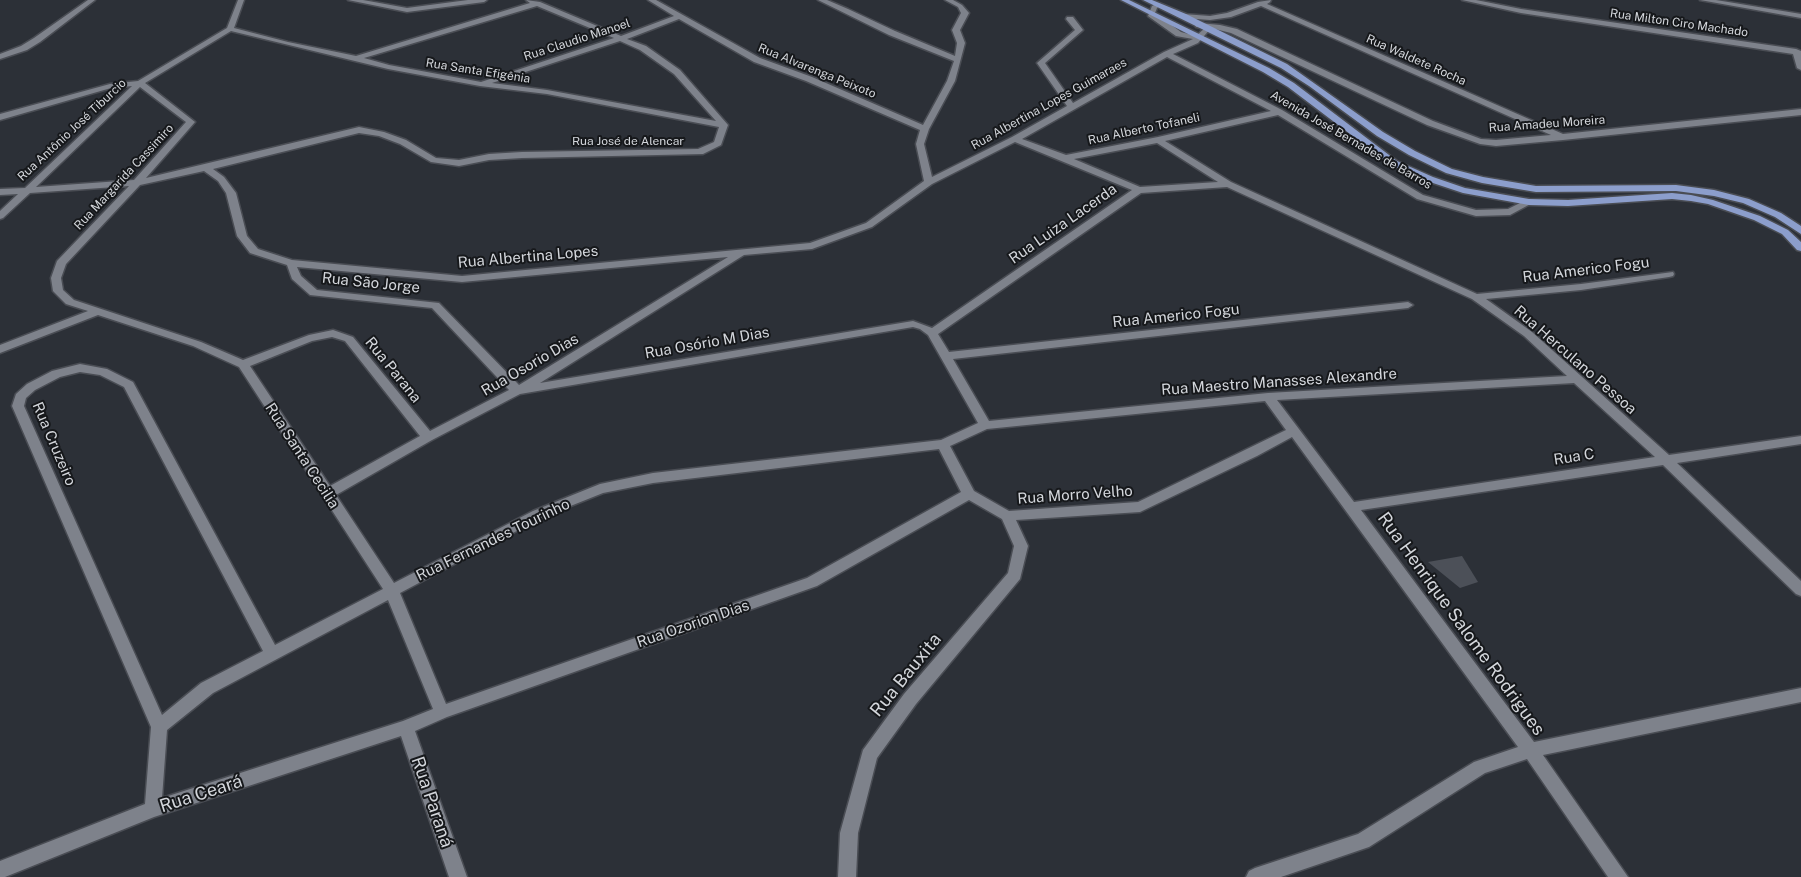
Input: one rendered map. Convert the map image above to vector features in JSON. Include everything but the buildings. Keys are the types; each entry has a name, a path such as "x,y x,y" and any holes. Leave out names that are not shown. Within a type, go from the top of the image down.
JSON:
{"main road":[{"path":"1124,0 1197,38 1246,60 1291,85 1394,163 1430,179 1462,190 1529,202 1568,203 1672,196 1691,198 1710,202 1757,218 1784,232 1801,248"},
{"path":"1146,0 1183,16 1284,66 1380,134 1412,153 1449,171 1482,180 1536,189 1650,187 1714,193 1746,201 1778,215 1801,231"}],"street":[{"path":"0,57 24,48 37,40 92,0"},
{"path":"0,117 110,86 140,83 230,29 241,0"},
{"path":"350,0 407,10 484,0"},
{"path":"529,0 543,2 643,48 677,72 724,125"},
{"name":"Rua Alvarenga Peixoto","path":"650,0 757,60 809,78 925,129"},
{"path":"821,0 892,33 958,60"},
{"path":"929,182 920,144 925,129 951,82 961,43 956,30 965,12 960,6 948,0"},
{"path":"1183,16 1210,18 1228,15 1260,3 1275,0"},
{"name":"Rua Milton Ciro Machado","path":"1466,0 1521,11 1799,52"},
{"path":"1703,0 1801,16"},
{"path":"356,58 543,2"},
{"name":"Rua Waldete Rocha","path":"1260,3 1563,137"},
{"path":"1158,5 1154,7 1151,14 1179,34 1197,38"},
{"name":"Rua Claudio Manoel","path":"480,84 622,38 681,16"},
{"path":"1070,19 1079,30 1041,63 1072,107"},
{"name":"Rua Amadeu Moreira","path":"1198,25 1220,27 1234,31 1430,123 1466,138 1496,143 1801,112"},
{"name":"Rua Santa Efigênia","path":"230,29 388,67 480,84 547,92 724,125"},
{"name":"Rua Albertina Lopes Guimaraes","path":"929,182 1015,139 1167,54 1195,41 1208,29"},
{"path":"1179,34 1180,47"},
{"path":"1799,52 1801,68"},
{"name":"Avenida José Bernades de Barros","path":"1167,54 1279,112 1420,196 1476,213 1510,212 1529,202"},
{"name":"Rua Margarida Cassimiro","path":"99,311 70,302 58,291 56,278 61,263 137,184 191,122 140,83"},
{"name":"Rua Antônio José Tiburcio","path":"0,216 140,83"},
{"name":"Rua Alberto Tofaneli","path":"1065,158 1158,140 1279,112"},
{"name":"Rua José de Alencar","path":"206,168 359,130 381,134 403,142 434,160 459,163 489,157 522,155 700,152 718,143 724,125"},
{"path":"1015,139 1139,190"},
{"name":"Rua Herculano Pessoa","path":"1158,140 1228,184 1476,298 1528,334 1665,459 1801,590"},
{"path":"0,192 137,184 206,168"},
{"name":"Rua Albertina Lopes","path":"206,168 221,179 231,193 242,236 254,251 291,263 462,279 812,246 869,225 929,182"},
{"name":"Rua Luiza Lacerda","path":"932,333 1139,190 1228,184"},
{"name":"Rua Osorio Dias","path":"327,494 428,437 517,391 742,253"},
{"name":"Rua São Jorge","path":"291,263 296,278 314,293 435,305 517,391"},
{"name":"Rua Americo Fogu","path":"1476,298 1581,287 1670,274"},
{"name":"Rua Americo Fogu","path":"947,356 1408,305"},
{"path":"0,350 99,311 197,344 243,364"},
{"name":"Rua Osório M Dias","path":"517,391 901,324 913,324 924,327 932,333"},
{"name":"Rua Parana","path":"243,364 309,338 333,333 350,339 428,437"},
{"path":"932,333 947,356 985,425 943,444 969,494"},
{"name":"Rua Santa Cecilia","path":"243,364 391,590 442,712"},
{"name":"Rua Cruzeiro","path":"160,727 18,406 20,397 31,387 56,374 80,368 103,372 128,385 272,654"},
{"name":"Rua Maestro Manasses Alexandre","path":"985,425 1268,397 1576,379"},
{"name":"Rua Henrique Salome Rodrigues","path":"1268,397 1530,750 1619,877"},
{"name":"Rua Morro Velho","path":"969,494 1007,516 1140,507 1294,431"},
{"name":"Rua C","path":"1351,507 1801,440"},
{"name":"Rua Fernandes Tourinho","path":"160,727 207,688 538,514 600,489 653,478 943,444"},
{"name":"Rua Ozorion Dias","path":"406,727 442,712 812,582 969,494"},
{"name":"Rua Bauxita","path":"847,877 849,834 869,755 910,699 1015,574 1021,546 1007,516"},
{"path":"1255,877 1363,841 1480,767 1530,750 1801,695"},
{"path":"153,809 160,727"},
{"name":"Rua Ceará","path":"0,870 153,809 406,727"},
{"name":"Rua Paraná","path":"406,727 458,877"}]}
